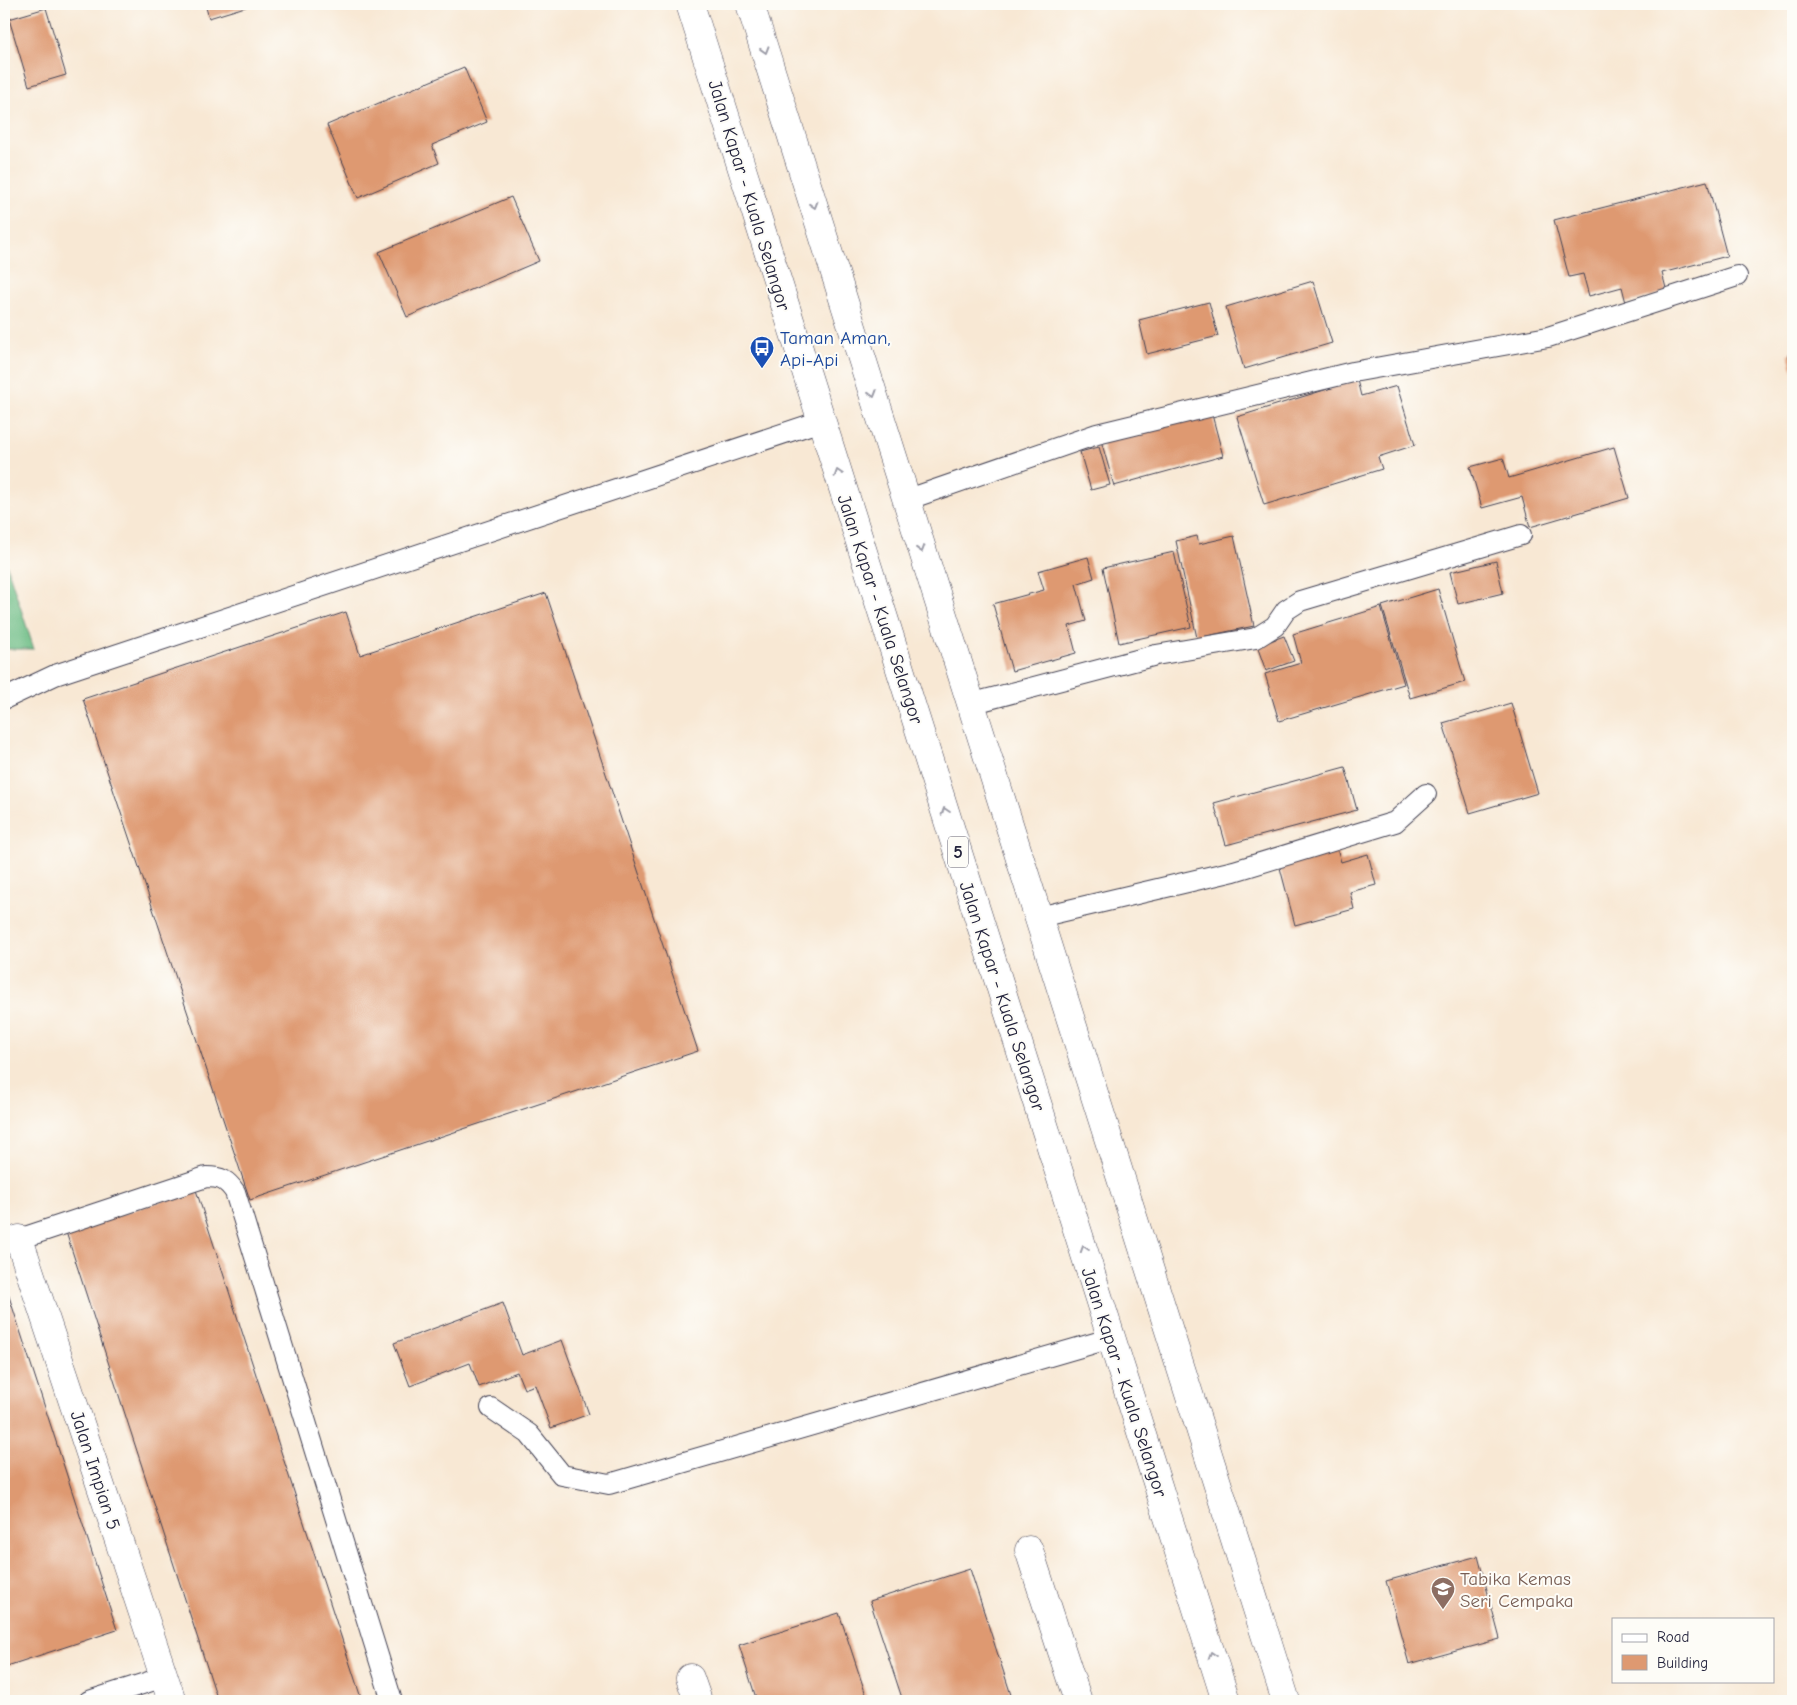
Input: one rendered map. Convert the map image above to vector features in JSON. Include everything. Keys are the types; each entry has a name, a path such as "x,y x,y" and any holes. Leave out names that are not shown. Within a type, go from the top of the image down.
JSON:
{"main road":[{"name":"Jalan Kapar - Kuala Selangor","path":"690,4 1226,1701"},
{"path":"750,4 1286,1701"},
{"name":"Jalan Impian 5","path":"11,1242 168,1689"},
{"path":"1029,1550 1078,1701"}],"lane":[{"path":"906,500 1097,434 1353,372 1548,337 1737,276"},
{"path":"4,698 55,675 821,421"},
{"path":"970,704 1156,655 1256,638 1275,626 1286,610 1300,601 1521,535"},
{"path":"1039,917 1234,871 1395,822 1426,794"},
{"path":"11,1242 206,1177 218,1177 229,1182 235,1192 392,1701"},
{"path":"490,1408 529,1434 562,1475 609,1484 1112,1338"},
{"path":"89,1701 168,1689"}],"green space":[{"path":"4,557 34,649 4,649"}],"building":[{"path":"205,4 255,4 209,18"},
{"path":"46,8 66,75 29,86 9,19"},
{"path":"464,67 487,122 432,145 439,163 358,198 327,125"},
{"path":"1707,181 1727,256 1662,273 1667,292 1626,303 1622,287 1589,296 1583,274 1569,277 1554,220"},
{"path":"511,197 539,261 407,317 379,252"},
{"path":"1313,281 1332,343 1244,369 1226,307"},
{"path":"1209,302 1218,336 1147,354 1139,320"},
{"path":"1793,352 1793,371 1788,354"},
{"path":"1357,380 1361,396 1397,386 1415,445 1378,457 1382,469 1264,505 1237,417"},
{"path":"1210,407 1223,456 1114,486 1100,437"},
{"path":"1099,447 1110,485 1091,490 1080,452"},
{"path":"1614,447 1629,498 1530,527 1522,497 1482,508 1470,467 1503,458 1509,478"},
{"path":"1197,536 1199,544 1234,536 1254,626 1197,638 1176,541"},
{"path":"1174,552 1191,627 1119,643 1103,568"},
{"path":"1088,557 1094,578 1076,584 1086,621 1069,626 1076,653 1012,671 993,604 1044,590 1038,571"},
{"path":"1496,561 1503,593 1458,604 1450,572"},
{"path":"1438,589 1465,682 1410,698 1382,606"},
{"path":"546,593 698,1051 250,1200 83,699 346,612 360,655"},
{"path":"1381,607 1404,684 1279,721 1265,674 1301,663 1293,634"},
{"path":"1284,636 1294,661 1266,671 1257,646"},
{"path":"1511,703 1538,793 1470,813 1443,723"},
{"path":"1345,767 1357,810 1226,845 1214,803"},
{"path":"1337,848 1341,862 1368,854 1376,885 1350,892 1354,909 1295,925 1279,864"},
{"path":"196,1190 362,1701 218,1701 66,1232"},
{"path":"4,1281 117,1630 4,1667"},
{"path":"503,1303 522,1355 562,1340 589,1414 551,1428 535,1385 524,1389 517,1372 479,1387 470,1363 410,1386 394,1343"},
{"name":"Tabika Kemas Seri Cempaka","path":"1478,1556 1500,1639 1409,1664 1386,1581"},
{"path":"970,1569 1013,1701 903,1701 870,1601"},
{"path":"839,1613 868,1701 757,1701 739,1645"}],"place":[{"name":"Taman Aman, Api-Api","path":"762,369"},
{"name":"Tabika Kemas Seri Cempaka","path":"1443,1610"}]}
